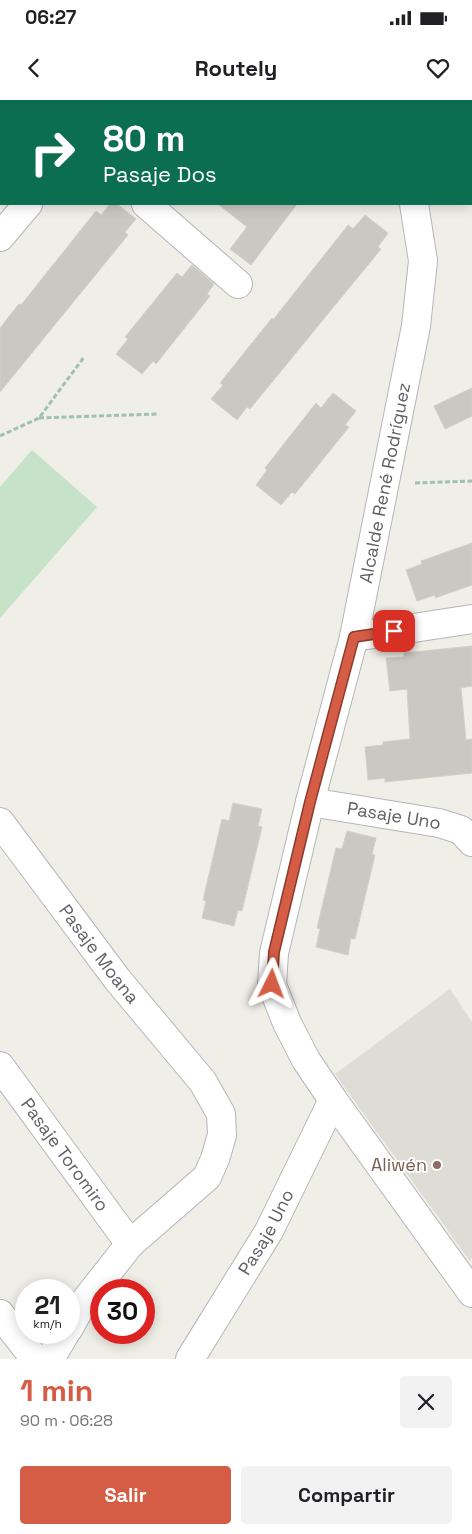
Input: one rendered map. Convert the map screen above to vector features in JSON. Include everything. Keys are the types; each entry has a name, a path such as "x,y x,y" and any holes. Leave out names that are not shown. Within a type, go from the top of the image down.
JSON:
{"street":[{"path":"0,237 27,205"},
{"path":"147,205 238,284"},
{"name":"Alcalde René Rodríguez","path":"414,205 423,261 416,326 354,637 310,802 274,952 272,984 287,1023 302,1053 333,1100 472,1293"},
{"path":"354,637 472,619"},
{"name":"Pasaje Uno","path":"310,802 439,823 461,830 472,842"},
{"name":"Pasaje Moana","path":"0,822 117,979 203,1082 221,1114 222,1135 207,1177 130,1244 80,1308"},
{"name":"Pasaje Toromiro","path":"0,1066 130,1244"},
{"name":"Pasaje Uno","path":"190,1359 269,1231 333,1100"},
{"path":"0,1314 35,1359"},
{"path":"50,1359 59,1344"}],"path":[{"path":"39,418 84,357"},
{"path":"0,436 39,418 158,414"},
{"path":"384,485 472,481"}],"shaded area":[{"name":"Aliwén","path":"450,989 472,1022 472,1257 470,1261 335,1074"}],"green space":[{"path":"32,450 97,507 0,618 0,487"}],"building":[{"path":"109,205 118,205 136,219 125,232 128,235 0,392 0,328 19,304 21,305 96,211 101,215"},
{"path":"219,205 296,205 251,265 230,249 247,227"},
{"path":"365,215 388,233 378,247 381,249 250,409 247,407 237,420 211,399 223,385 220,383 272,318 273,320 348,225 353,229"},
{"path":"192,265 214,284 207,294 210,296 156,364 153,361 142,374 116,354 128,339 125,337 177,273 182,277"},
{"path":"472,388 472,416 445,429 434,406"},
{"path":"333,393 356,411 345,425 349,427 295,494 292,492 281,505 256,485 267,470 265,468 316,403 321,408"},
{"path":"472,543 472,585 435,598 435,595 417,601 406,570 422,564 421,561"},
{"path":"472,646 472,686 461,688 466,740 472,739 472,773 385,782 385,778 368,780 365,747 383,745 383,742 410,739 407,689 390,691 386,658 404,657 404,653"},
{"path":"233,803 262,809 258,826 262,827 242,911 238,910 234,926 202,918 206,901 203,900 222,819 229,821"},
{"path":"347,831 376,838 372,854 375,855 355,939 351,938 348,955 316,947 320,929 317,928 336,848 342,849"}],"place":[{"name":"Aliwén","path":"437,1165"}],"route":[{"path":"272,984 274,952 310,802 354,637 394,631"}]}
